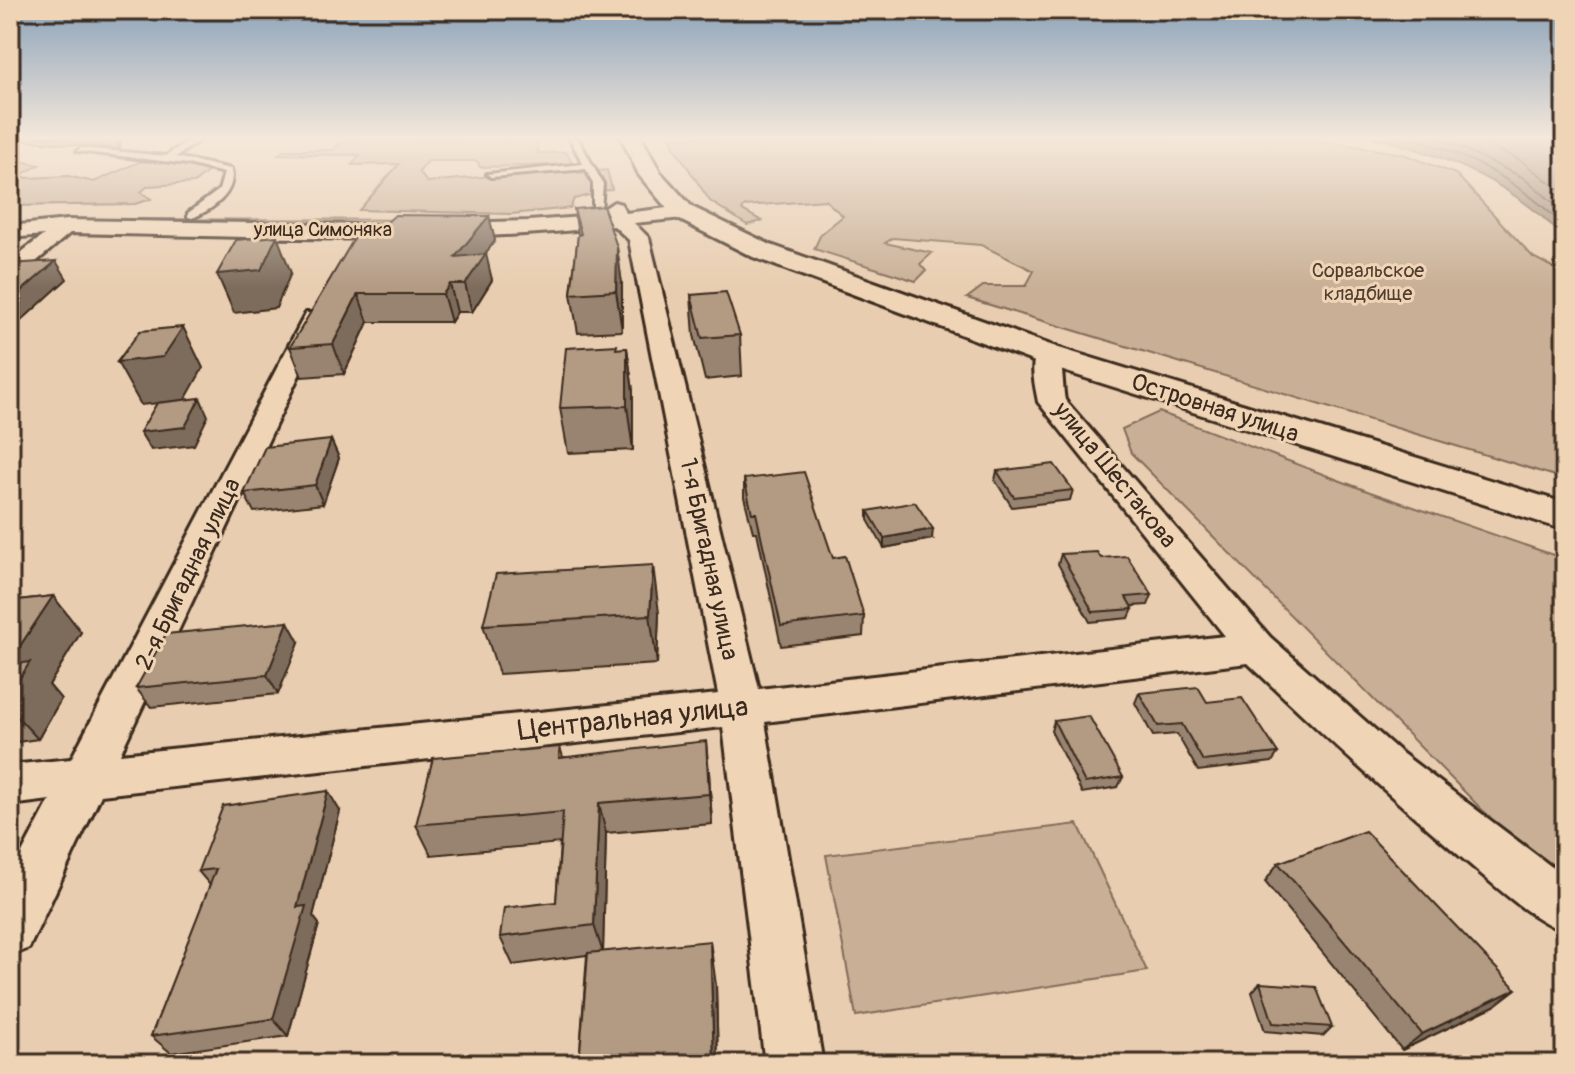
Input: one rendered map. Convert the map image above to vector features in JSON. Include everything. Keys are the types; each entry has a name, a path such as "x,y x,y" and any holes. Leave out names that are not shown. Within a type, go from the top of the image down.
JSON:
{"main road":[{"path":"661,187 678,206 762,251 1047,355"},
{"name":"Островная улица","path":"1047,355 1565,517"},
{"name":"Островная улица","path":"1383,462 1565,535"}],"street":[{"name":"улица Симоняка","path":"72,221 489,230 678,206"},
{"name":"улица Симоняка","path":"10,230 72,221 192,215 509,216 611,213"},
{"name":"1-я Бригадная улица","path":"611,213 639,238 742,708 794,1064"},
{"path":"10,216 72,221"},
{"path":"10,216 36,223"},
{"path":"10,230 36,223 72,221"},
{"path":"10,272 72,221"},
{"name":"2-я Бригадная улица","path":"10,930 334,280 380,229"},
{"name":"улица Шестакова","path":"1047,355 1047,379 1052,402 1256,647 1383,764 1528,881 1565,907"},
{"name":"Центральная улица","path":"10,785 742,708 1256,647"}],"lane":[{"path":"192,215 221,196 226,187"},
{"path":"599,187 611,213"}],"green space":[{"path":"10,187 147,187 141,192 151,199 135,204 10,206"},
{"path":"379,187 612,189 574,199 570,208 511,214 359,210"},
{"name":"Сорвальское кладбище","path":"701,187 1468,187 1533,257 1565,274 1565,479 967,298 983,286 1026,286 1034,271 981,245 893,238 885,243 932,253 920,264 926,271 916,281 814,249 821,234 843,216 825,200 745,206 742,210 762,221 747,225 710,201"},
{"path":"99,219 495,222 487,225 91,224"},
{"path":"1159,412 1370,492 1565,559 1565,874 1504,832 1131,453 1122,429"},
{"path":"1078,824 1147,971 856,1016 826,855"}],"water":[{"path":"1501,187 1565,187 1565,239 1545,219"}],"building":[{"path":"603,206 617,247 616,291 571,294 578,235 581,234 574,209"},
{"path":"395,215 489,216 455,257 486,254 465,284 450,284 443,294 358,294 333,344 290,347 355,237 373,235"},
{"path":"277,236 261,270 217,274 236,240"},
{"path":"56,261 10,301 10,264"},
{"path":"726,292 740,335 702,338 691,295"},
{"path":"183,327 163,357 117,362 140,331"},
{"path":"617,345 616,349 627,348 627,406 560,408 566,348"},
{"path":"200,398 185,427 140,432 157,403"},
{"path":"331,440 315,485 244,493 265,447"},
{"path":"1054,464 1073,490 1014,497 997,471"},
{"path":"804,472 833,558 845,556 864,616 781,626 756,513 752,513 744,479"},
{"path":"915,502 933,529 884,538 868,511"},
{"path":"1097,552 1101,558 1127,556 1152,595 1126,597 1133,609 1093,612 1061,554"},
{"path":"653,565 650,615 483,625 496,574"},
{"path":"53,596 10,661 10,601"},
{"path":"288,622 267,675 136,688 166,634"},
{"path":"30,662 10,694 10,665"},
{"path":"1198,687 1207,702 1242,698 1278,753 1203,761 1182,724 1158,726 1139,693"},
{"path":"1089,716 1123,777 1085,783 1054,721"},
{"path":"706,741 709,794 599,803 594,925 500,937 504,908 556,902 563,812 416,825 433,758 560,747 559,758"},
{"path":"328,791 297,907 306,906 273,1019 151,1036 216,869 198,871 223,806"},
{"path":"1365,831 1516,989 1422,1034 1278,863"},
{"path":"710,941 714,1064 579,1064 588,953"},
{"path":"1260,983 1316,987 1332,1027 1273,1023"}]}
